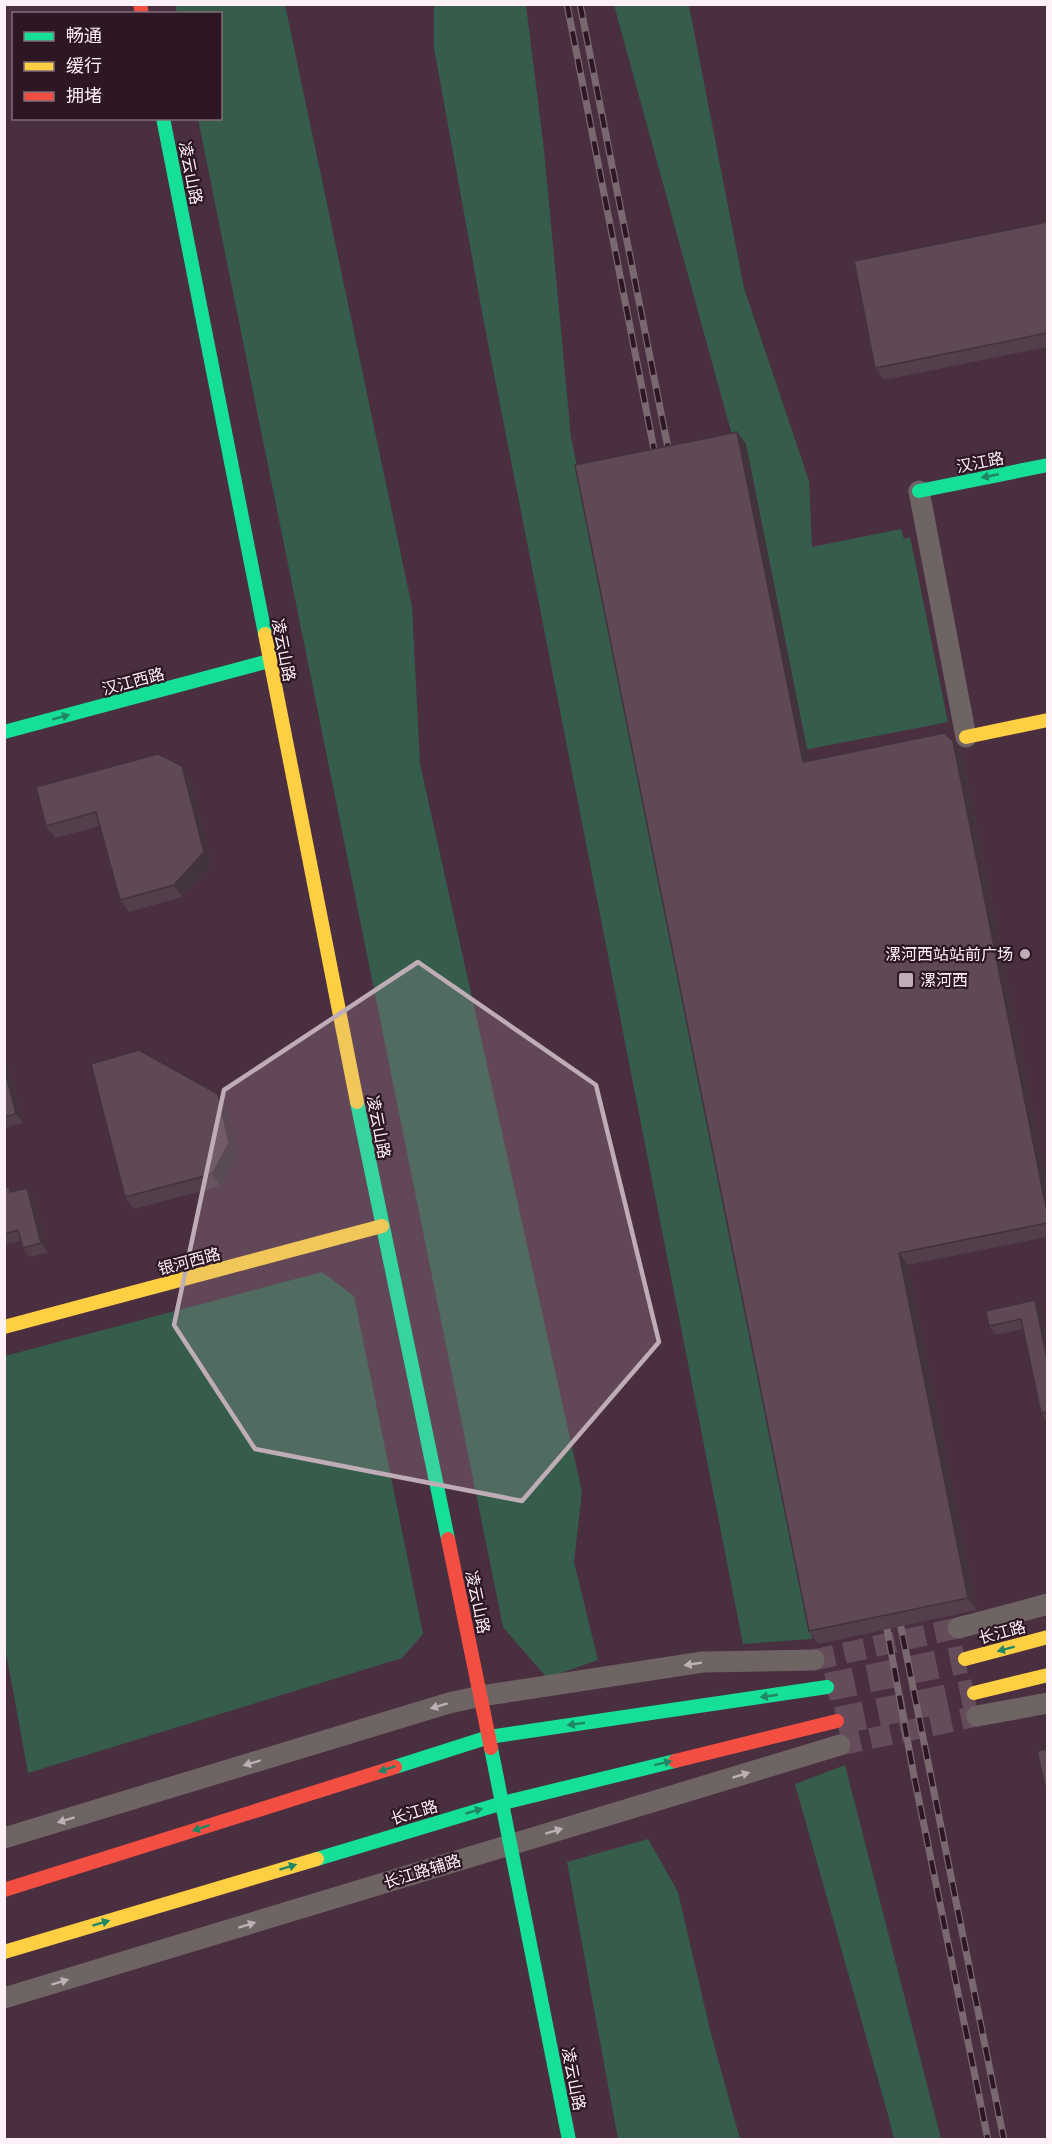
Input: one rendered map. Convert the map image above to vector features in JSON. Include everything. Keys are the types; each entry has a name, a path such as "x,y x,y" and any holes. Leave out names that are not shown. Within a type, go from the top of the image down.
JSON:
{"street":[{"name":"凌云山路","path":"163,120 260,643 269,661 382,1226 503,1803 569,2139"},
{"name":"汉江路","path":"924,500 1047,465"},
{"path":"924,500 966,737 1047,720"},
{"name":"汉江西路","path":"4,732 269,661"},
{"name":"银河西路","path":"4,1328 382,1226"},
{"path":"958,1628 1047,1604"},
{"name":"长江路","path":"965,1659 1047,1637"},
{"path":"4,1838 449,1703 481,1696 703,1662 814,1660"},
{"path":"974,1693 1047,1675"},
{"path":"4,1890 489,1737 827,1687"},
{"path":"977,1716 1047,1703"},
{"name":"长江路","path":"4,1952 503,1803 837,1720"},
{"name":"长江路辅路","path":"4,1998 840,1745"}],"highlighted area":[{"path":"418,962 596,1085 659,1342 522,1501 255,1449 174,1325 224,1090"}],"green space":[{"path":"175,5 285,5 412,607 420,764 582,1492 574,1562 598,1660 547,1678 503,1627 198,120 222,120 222,12 177,12"},
{"path":"434,5 526,5 544,150 571,437 812,1639 743,1644 485,328 434,48"},
{"path":"614,5 696,5 689,6 744,288 809,481 812,547 901,529 904,539 910,537 948,722 799,751 755,519"},
{"path":"322,1272 354,1296 423,1634 402,1658 28,1773 5,1647 5,1356"},
{"path":"845,1765 941,2139 894,2139 795,1784"},
{"path":"648,1839 678,1892 710,2030 740,2139 618,2139 567,1862"}],"building":[{"path":"1047,222 1047,333 875,368 854,261"},
{"name":"漯河西","path":"737,432 803,762 944,733 953,741 1047,1212 1047,1223 899,1253 968,1598 809,1631 575,465"},
{"path":"158,754 182,766 204,852 174,885 120,900 96,812 46,826 36,787"},
{"path":"139,1050 218,1094 229,1143 212,1174 125,1197 91,1064"},
{"path":"4,1066 16,1114 4,1117"},
{"path":"9,1187 10,1192 27,1188 41,1243 23,1248 18,1230 4,1234 4,1188"},
{"path":"1035,1300 1047,1359 1047,1412 1041,1413 1021,1319 989,1326 986,1311"},
{"path":"1047,1749 1047,1795 1037,1751"}],"tunnel":[{"path":"814,1660 958,1628"},
{"path":"827,1687 965,1659"},
{"path":"837,1721 974,1693"},
{"path":"840,1745 977,1716"}],"railway":[{"path":"567,4 657,465"},
{"path":"580,4 671,463"},
{"path":"897,1608 1004,2140"},
{"path":"884,1613 914,1776 988,2140"}],"traffic: fast":[{"path":"163,120 265,634"},
{"path":"919,491 1048,465"},
{"path":"4,732 269,661"},
{"path":"357,1102 448,1539"},
{"path":"395,1767 489,1737 827,1687"},
{"path":"491,1748 569,2140"},
{"path":"317,1859 503,1803 675,1761"}],"traffic: slow":[{"path":"265,634 357,1102"},
{"path":"966,737 1048,720"},
{"path":"4,1327 382,1226"},
{"path":"965,1659 1048,1637"},
{"path":"974,1693 1048,1675"},
{"path":"4,1952 317,1859"}],"traffic: jam":[{"path":"140,4 142,12"},
{"path":"448,1539 491,1748"},
{"path":"675,1761 837,1721"},
{"path":"4,1890 395,1767"}],"place":[{"name":"漯河西站站前广场","path":"1025,954"},
{"name":"漯河西","path":"906,980"}]}
